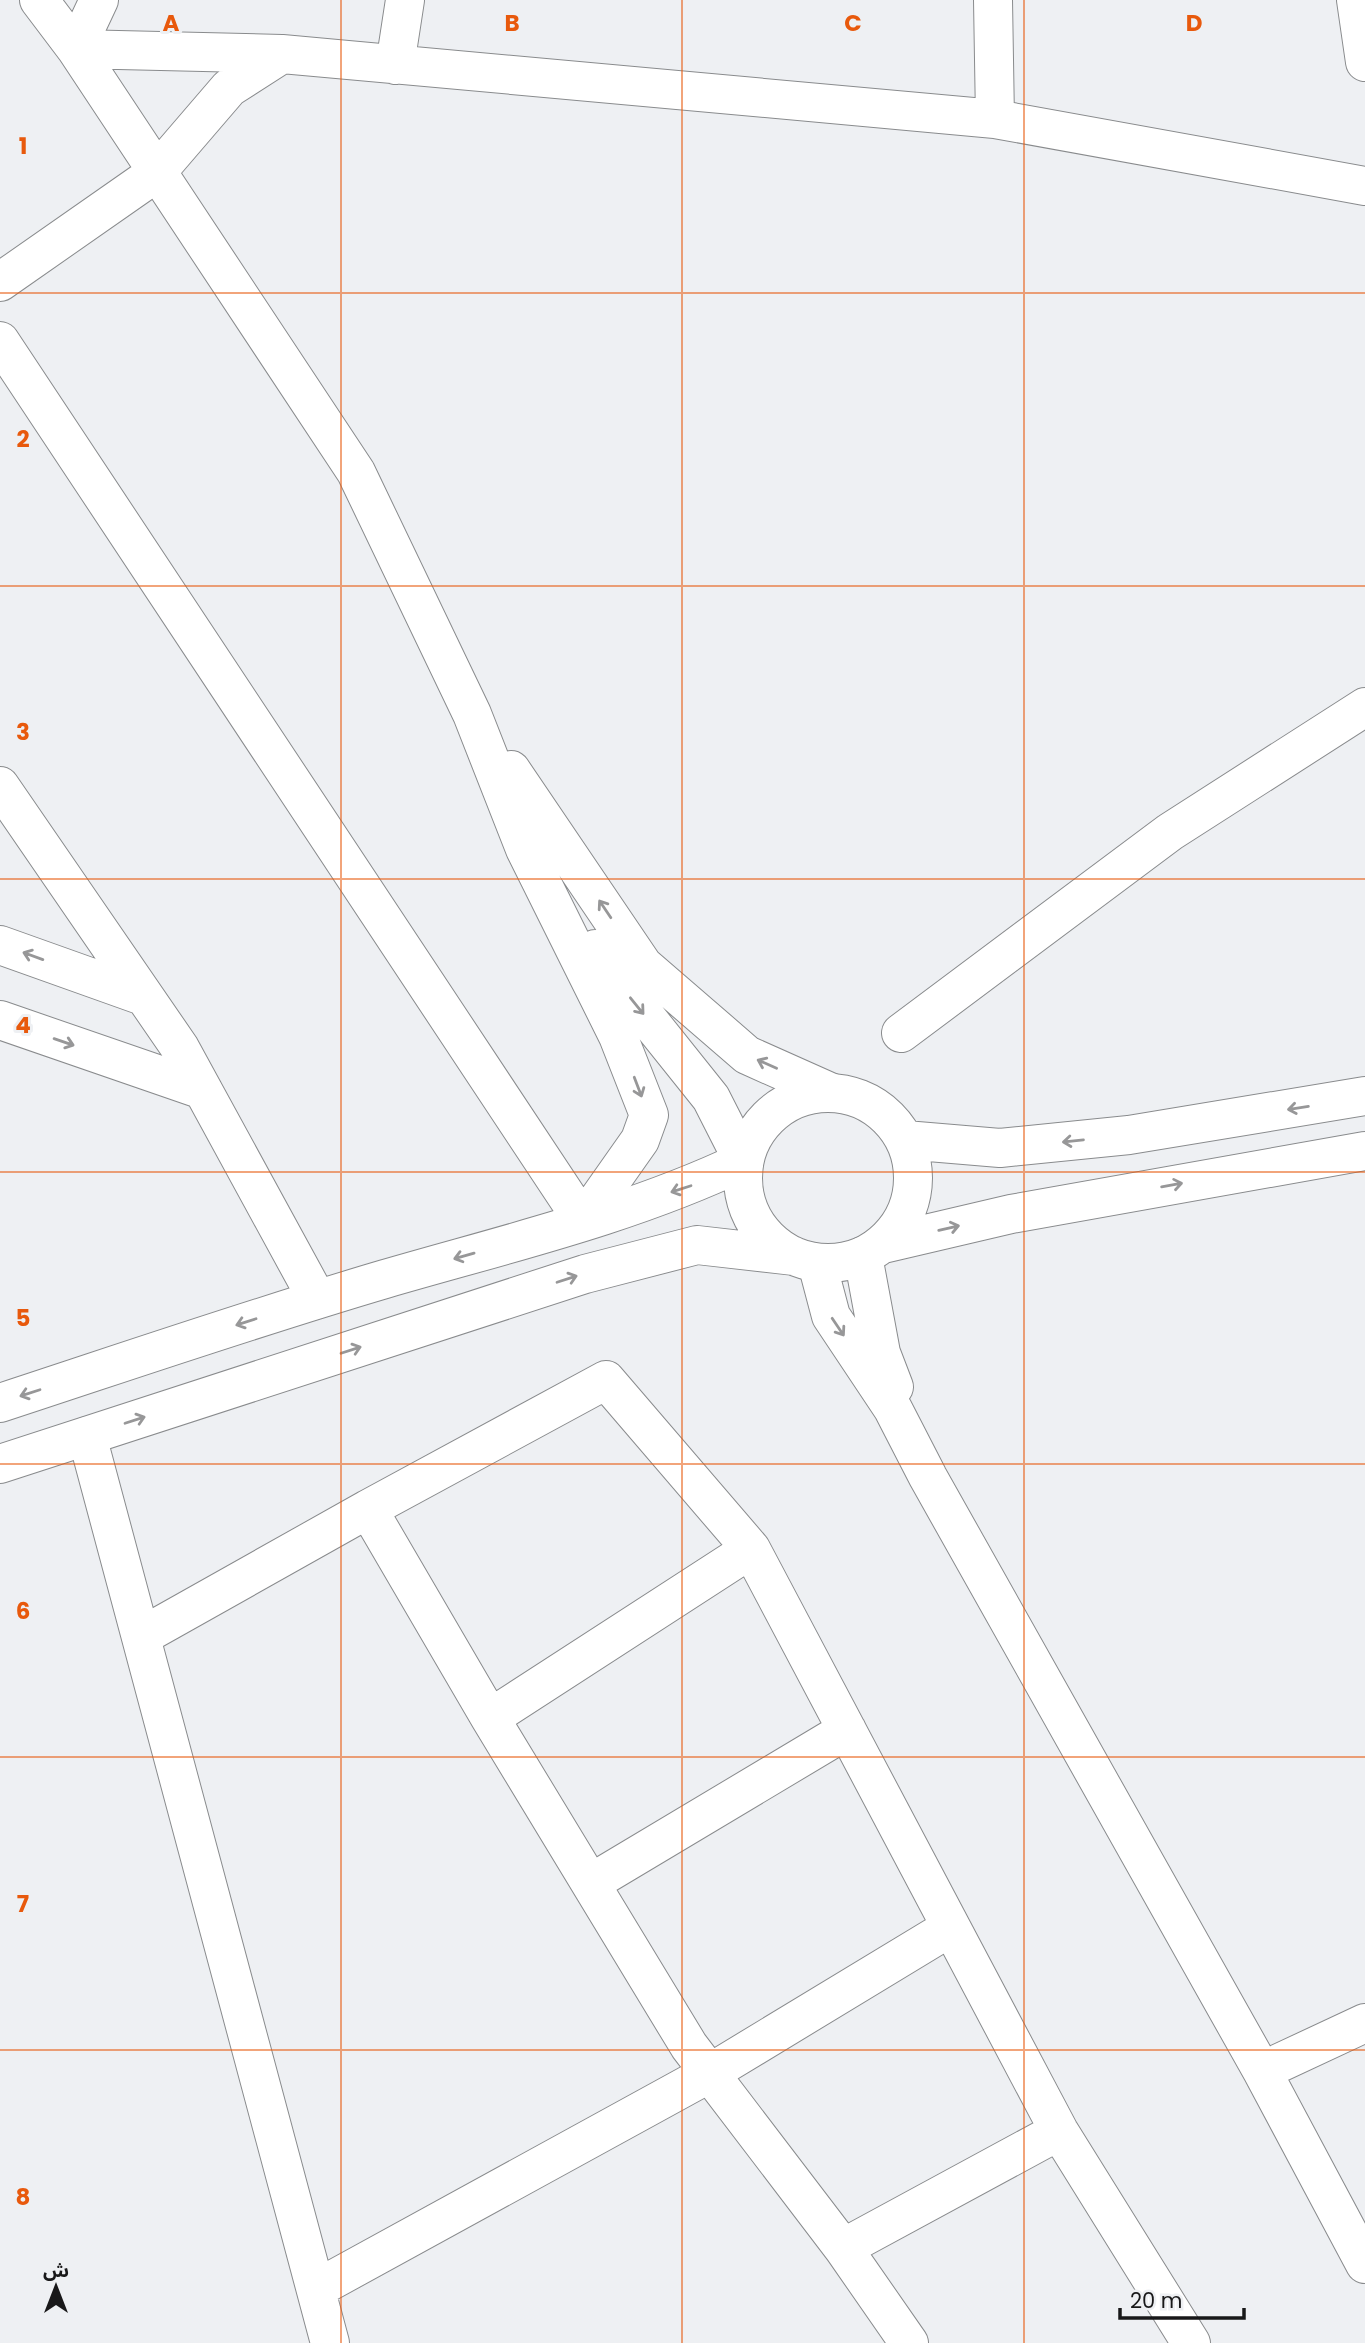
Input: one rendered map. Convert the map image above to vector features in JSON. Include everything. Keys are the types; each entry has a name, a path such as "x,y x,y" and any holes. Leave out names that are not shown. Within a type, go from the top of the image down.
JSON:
{"street":[{"path":"39,0 76,50 356,472 472,714 525,849 618,1036 649,1115 640,1140 583,1221"},
{"path":"76,50 99,0"},
{"path":"395,65 405,0"},
{"path":"993,0 995,119"},
{"path":"1356,0 1365,62"},
{"path":"76,50 282,54 995,119 1365,186"},
{"path":"0,282 156,173 229,88 282,54"},
{"path":"0,341 583,1221"},
{"path":"901,1033 1170,832 1365,707"},
{"path":"472,714 643,965 747,1055 830,1092 853,1096 874,1105 892,1121 905,1140 912,1161 914,1184 909,1207 898,1227 873,1250"},
{"path":"0,786 180,1048 317,1299"},
{"path":"525,849 619,983 711,1098 743,1161"},
{"path":"0,945 143,996"},
{"path":"0,1020 204,1090"},
{"path":"830,1092 806,1094 784,1104 765,1118 751,1138 743,1161 742,1184 747,1207 758,1228 774,1245 805,1259 831,1316 893,1409 928,1477 1262,2071 1365,2264"},
{"path":"905,1140 1000,1148 1129,1135 1365,1096"},
{"path":"0,1464 584,1273 697,1245 840,1263 873,1250 1011,1214 1365,1151"},
{"path":"0,1403 317,1299 583,1221 692,1185 743,1161"},
{"path":"873,1250 881,1353 928,1477"},
{"path":"142,1636 606,1380 751,1549 1059,2131 1191,2343"},
{"path":"87,1436 330,2343"},
{"path":"368,1509 490,1718 689,2046 843,2248 909,2343"},
{"path":"490,1718 751,1549"},
{"path":"591,1884 847,1730"},
{"path":"316,2289 710,2073 951,1927"},
{"path":"1262,2071 1365,2023"},
{"path":"843,2248 1059,2131"}]}
